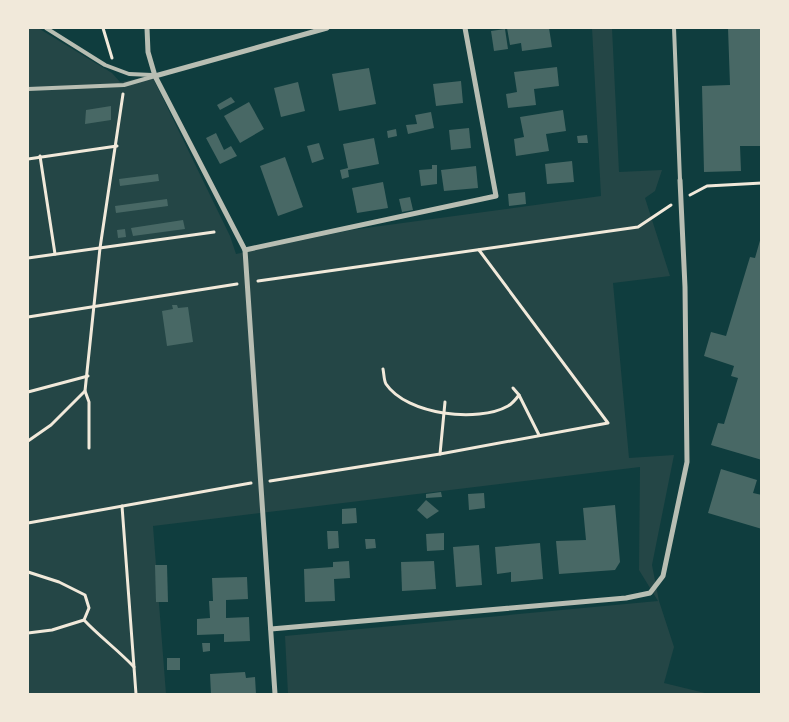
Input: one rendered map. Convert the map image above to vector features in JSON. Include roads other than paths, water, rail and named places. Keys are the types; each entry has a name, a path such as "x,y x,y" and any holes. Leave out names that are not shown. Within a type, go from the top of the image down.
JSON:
{"street":[{"path":"147,28 148,52 154,76 245,250 275,694"},
{"path":"154,76 327,28"},
{"path":"245,250 496,196 465,28"},
{"path":"270,629 626,598 650,593 663,576 687,462 685,286 680,180"}],"lane":[{"path":"46,28 116,70 129,74 154,76"},
{"path":"674,28 680,180"},
{"path":"28,89 124,85 154,76"}]}
